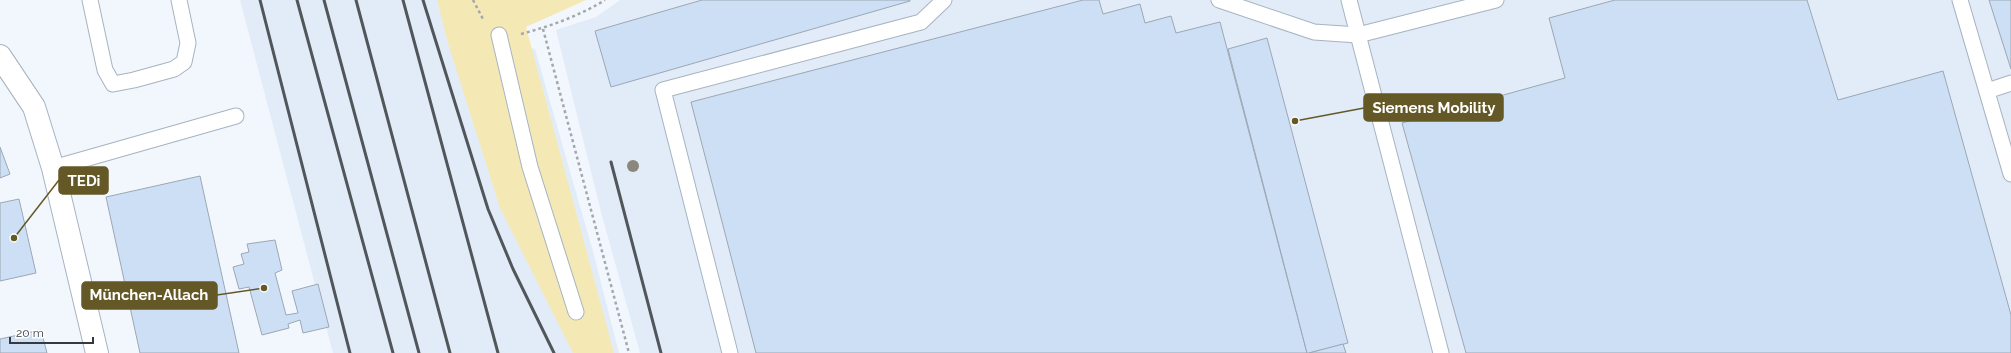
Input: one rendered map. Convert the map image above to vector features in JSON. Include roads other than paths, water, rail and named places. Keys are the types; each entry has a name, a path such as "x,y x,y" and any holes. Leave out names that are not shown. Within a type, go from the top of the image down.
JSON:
{"street":[{"path":"0,56 34,107 53,168 97,353"}],"lane":[{"path":"90,0 105,70 113,84 174,69 184,62 188,43 179,0"},
{"path":"730,353 663,90 921,22 944,0"},
{"path":"1219,0 1314,32 1358,35 1471,3 1496,0"},
{"path":"1349,0 1441,353"},
{"path":"1960,0 2011,174"},
{"path":"500,35 530,167 576,312"},
{"path":"1987,91 2011,83"},
{"path":"53,168 236,116"}],"railway":[{"path":"260,0 350,353"},
{"path":"297,0 393,353"},
{"path":"324,0 419,353"},
{"path":"356,0 450,353"},
{"path":"403,0 498,353"},
{"path":"423,0 488,209 513,269 554,353"},
{"path":"611,162 661,353"}],"place":[{"name":"Siemens Mobility","path":"1295,121"},
{"name":"TEDi","path":"14,238"},
{"name":"München-Allach","path":"264,288"}]}
